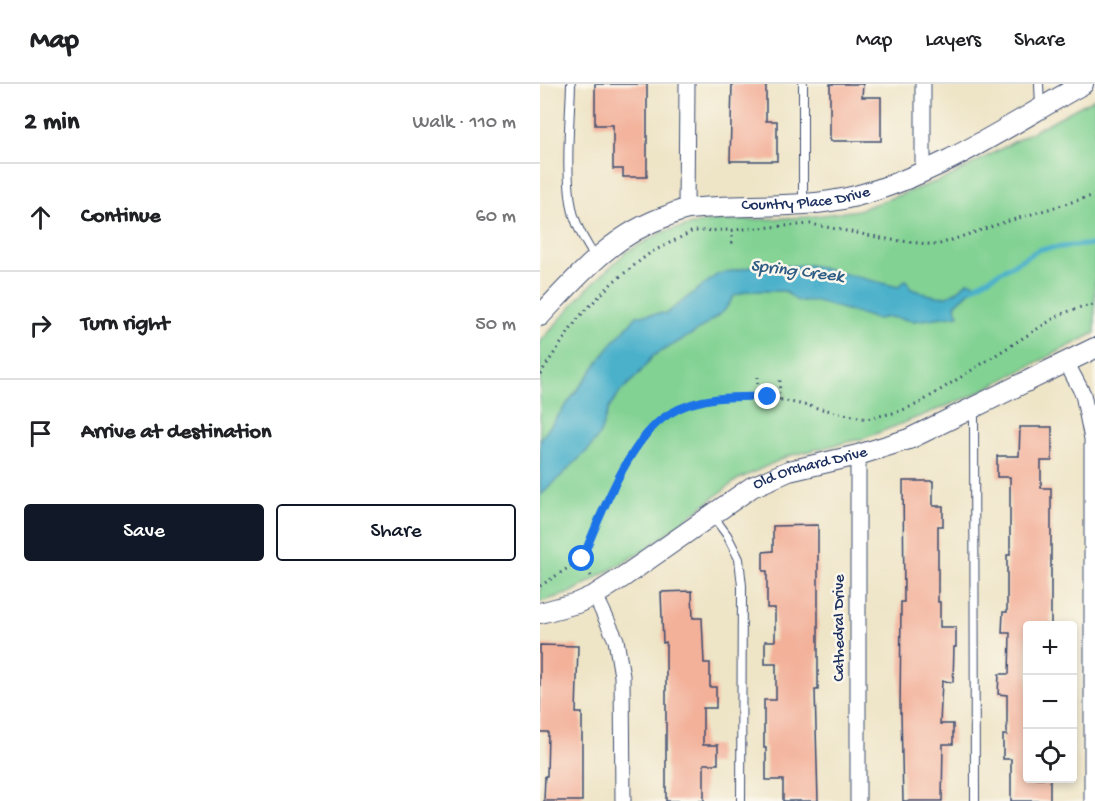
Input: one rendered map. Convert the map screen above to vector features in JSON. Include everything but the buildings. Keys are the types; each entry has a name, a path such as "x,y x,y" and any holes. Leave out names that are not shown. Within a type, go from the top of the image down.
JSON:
{"street":[{"path":"686,209 687,84"},
{"path":"923,84 923,173"},
{"name":"Country Place Drive","path":"540,316 596,258 621,238 649,222 686,209 803,204 854,196 894,185 952,159 1083,84"},
{"name":"Old Orchard Drive","path":"540,613 577,603 596,595 752,487 789,471 858,455 909,439 1095,348"},
{"path":"1066,362 1083,394 1092,439 1092,801"},
{"name":"Cathedral Drive","path":"858,455 858,801"},
{"path":"596,595 616,640 622,676 622,801"}],"lane":[{"path":"571,84 570,180 574,214 584,241 596,258"},
{"path":"803,84 803,204"},
{"path":"1039,84 1040,108"},
{"path":"974,408 975,801"},
{"path":"712,515 727,535 739,559 742,586 741,801"}],"path":[{"path":"540,374 579,318 613,282 650,253 693,231 811,224 892,240 937,245 1095,195"},
{"path":"732,230 732,246"},
{"path":"540,586 582,559 630,459 655,425 670,413 705,400 757,396 867,419 897,412 918,404 1061,314 1095,305"},
{"path":"757,396 758,377"},
{"path":"779,400 780,378"}],"green space":[{"path":"1095,98 1095,333 969,397 865,438 788,456 737,480 645,550 570,593 540,602 540,342 586,290 626,252 663,232 705,222 807,217 858,210 949,177"}],"water":[{"path":"765,264 809,265 898,287 906,280 911,289 942,297 954,293 968,281 978,284 955,305 959,315 914,321 889,317 877,319 816,301 797,301 785,291 747,291 734,296 724,311 694,333 653,356 620,392 609,408 600,434 589,449 540,496 540,440 614,341 638,315 667,313 718,274"}],"waterway":[{"name":"Spring Creek","path":"972,288 1040,249 1095,244"}],"route":[{"path":"582,559 618,480 642,441 655,425 670,413 705,400 738,396 768,397"}]}
